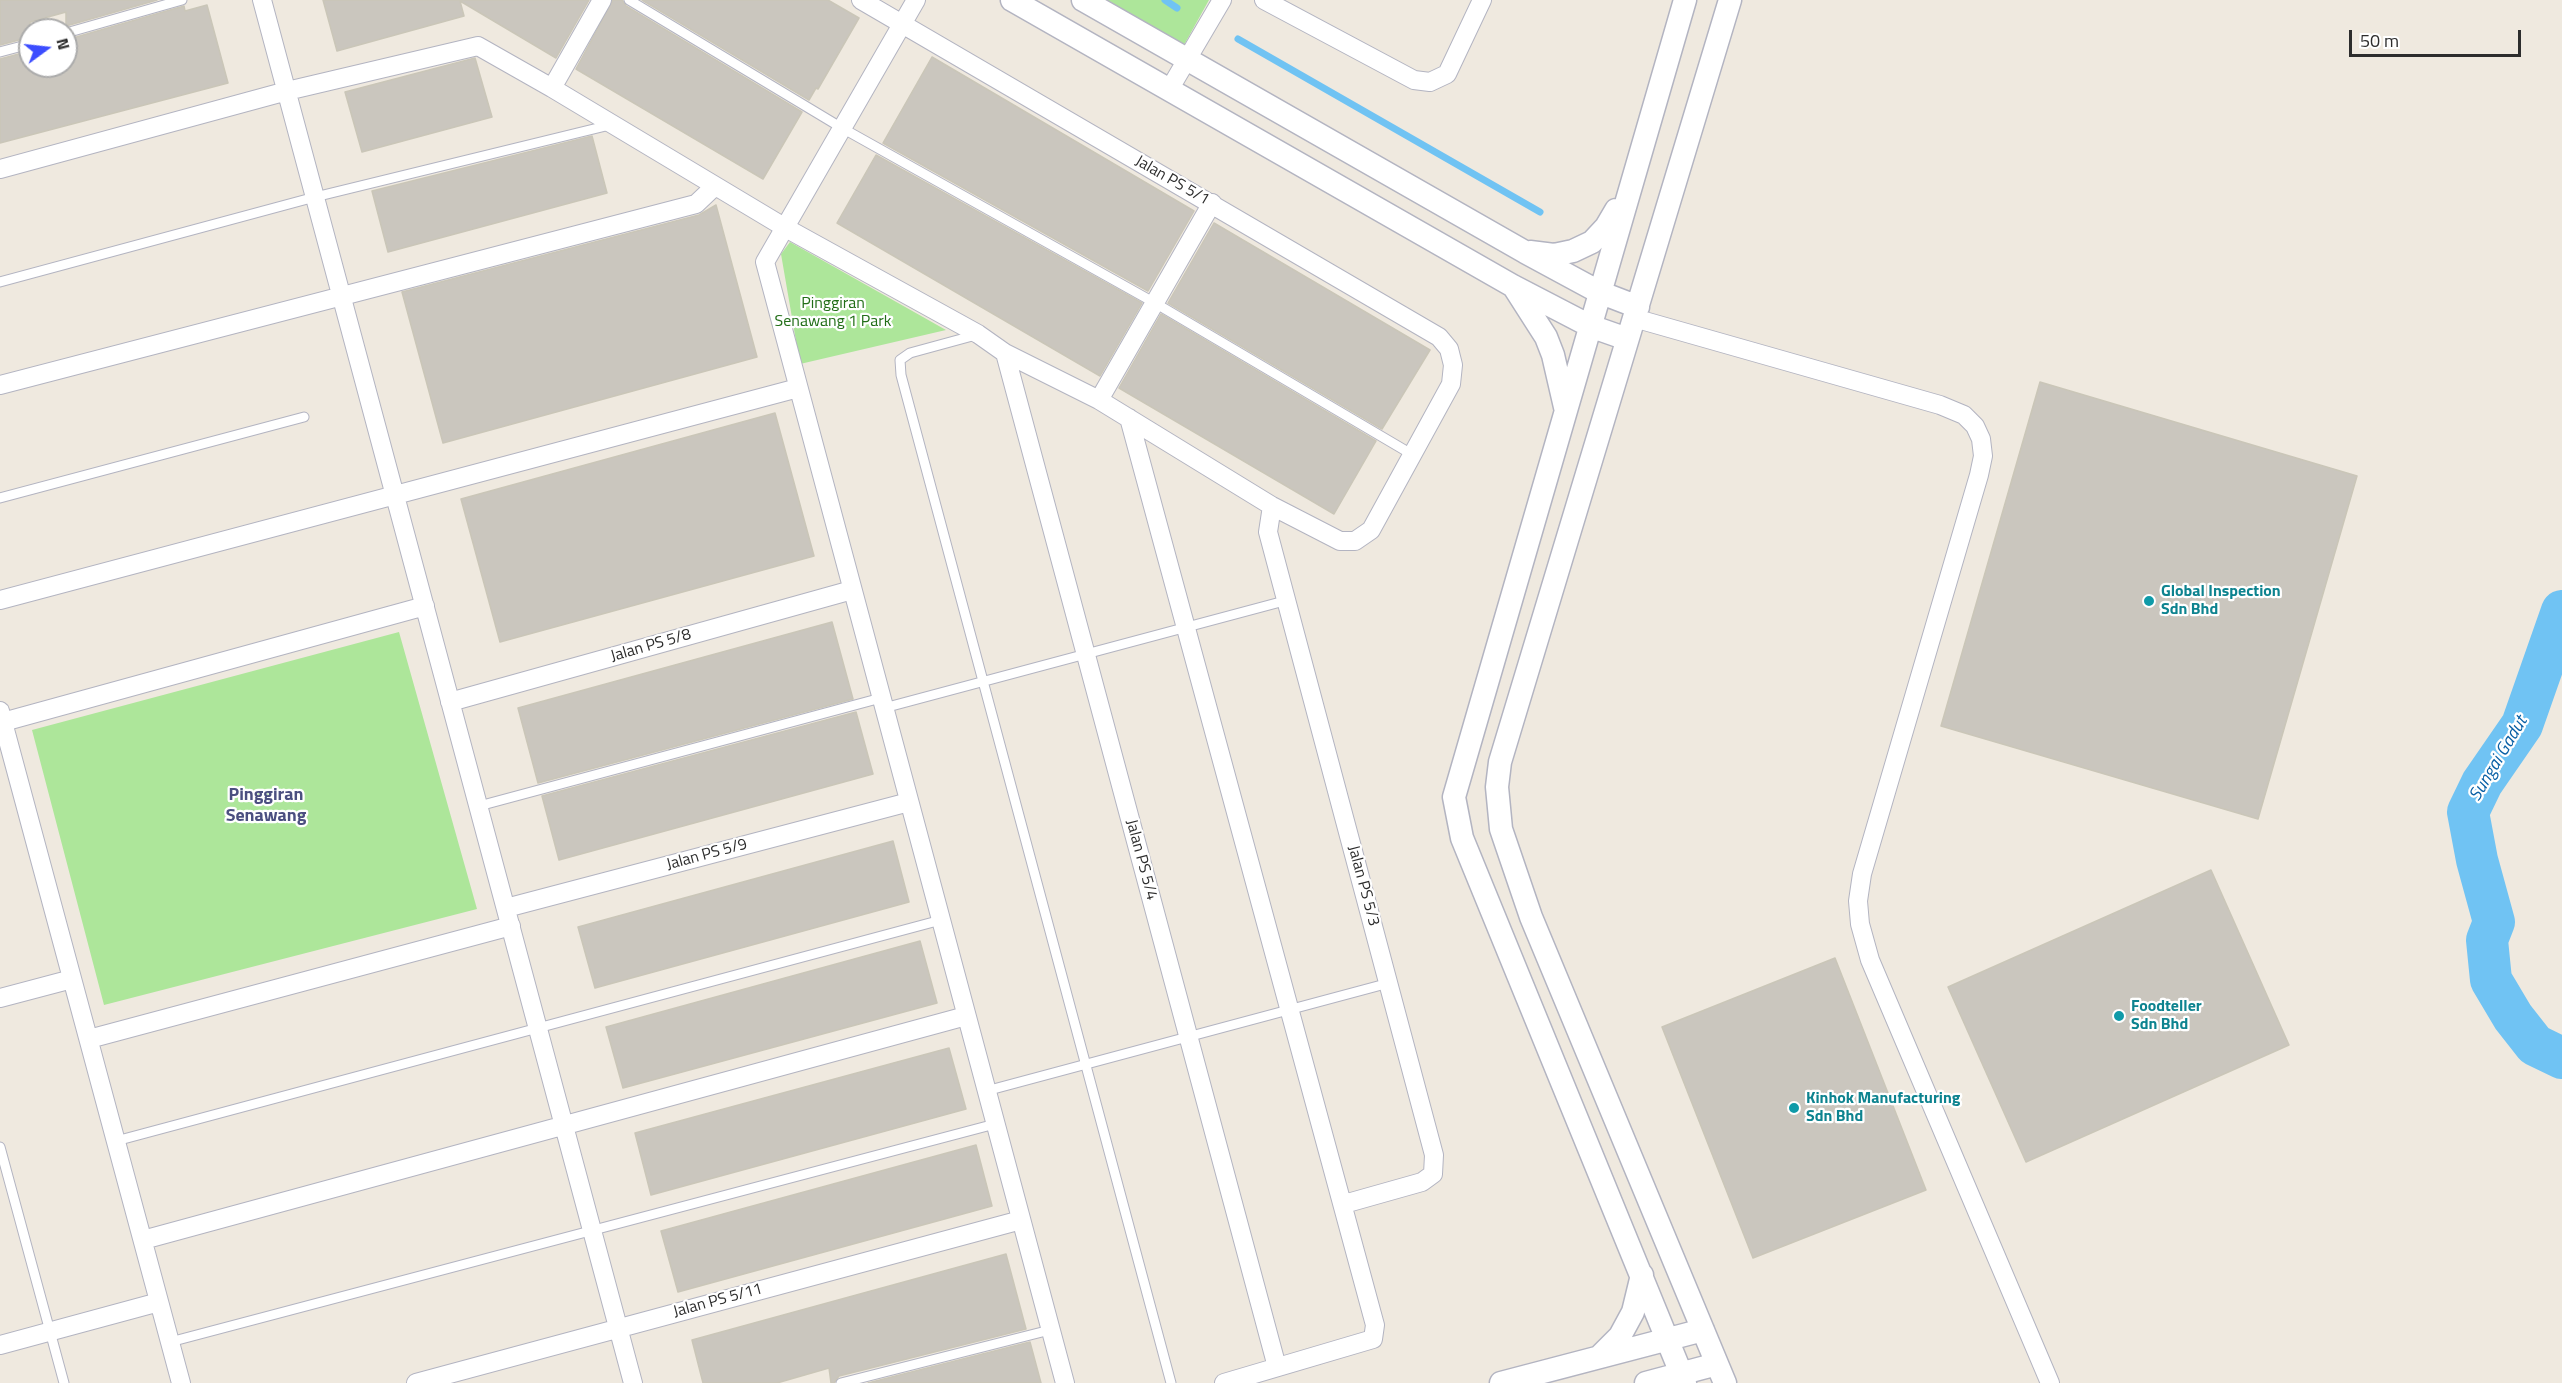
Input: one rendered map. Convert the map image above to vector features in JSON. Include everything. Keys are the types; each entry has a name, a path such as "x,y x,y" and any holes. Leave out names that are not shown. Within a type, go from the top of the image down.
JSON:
{"street":[{"path":"262,0 633,1383"},
{"path":"552,88 602,0"},
{"name":"Jalan PS 5/1","path":"861,0 1439,337 1449,349 1453,365 1451,384 1413,455"},
{"path":"916,0 765,262 1065,1383"},
{"path":"1012,0 1514,286 1590,326 1633,321 1940,405 1964,415 1975,426 1981,439 1983,456 1979,475 1862,874 1858,901 1860,924 1870,960 2050,1383"},
{"path":"1083,0 1599,292 1633,321"},
{"path":"1169,90 1222,0"},
{"path":"1264,0 1414,80 1430,82 1447,74 1482,0"},
{"path":"1683,1378 1462,838 1454,797 1629,185 1685,0"},
{"path":"1646,1383 1721,1373 1531,917 1501,829 1497,787 1500,762 1730,0"},
{"path":"0,169 287,91 478,46 784,227 978,334 1005,353 1100,400 1272,506 1340,541 1355,541 1371,530 1413,455"},
{"path":"1525,252 1554,255 1573,251 1592,242 1606,227 1629,185"},
{"path":"0,385 696,204 715,186"},
{"path":"1100,400 1212,203"},
{"path":"1514,286 1546,337 1553,355 1566,411"},
{"name":"Jalan PS 5/4","path":"1005,353 1277,1367"},
{"path":"0,600 798,387"},
{"path":"1128,418 1376,1325 1373,1339 1224,1383"},
{"name":"Jalan PS 5/3","path":"1272,506 1268,532 1288,600 1434,1155 1433,1174 1422,1182 1344,1204"},
{"name":"Jalan PS 5/8","path":"450,702 852,590"},
{"path":"181,1383 1,716 425,606"},
{"name":"Jalan PS 5/9","path":"89,1039 909,802"},
{"path":"0,998 72,979"},
{"path":"142,1240 966,1016"},
{"name":"Jalan PS 5/11","path":"416,1383 1021,1220"},
{"path":"1599,1357 1620,1336 1633,1312 1642,1275"},
{"path":"0,1345 159,1302"},
{"path":"1502,1383 1703,1330"}],"lane":[{"path":"78,30 182,0"},
{"path":"629,0 842,128 1155,303 1413,455"},
{"path":"0,52 18,47"},
{"path":"0,282 315,197 611,124"},
{"path":"978,334 910,353 900,360 901,375 1171,1383"},
{"path":"0,498 304,417"},
{"path":"478,806 882,703 983,682 1288,600"},
{"path":"116,1141 538,1026 941,920"},
{"path":"986,1091 1389,983"},
{"path":"170,1342 995,1124"},
{"path":"0,1147 64,1383"},
{"path":"841,1383 1050,1330"}],"green space":[{"path":"1106,0 1209,0 1184,45"},
{"name":"Pinggiran Senawang 1 Park","path":"790,242 946,330 800,364 781,254"},
{"path":"399,632 477,909 104,1005 32,730"}],"building":[{"path":"0,0 157,0 78,23 78,18 66,18 66,12 44,18 18,18 18,40 0,45"},
{"path":"323,0 589,0 556,58 460,1 464,16 337,51"},
{"path":"613,0 622,0 626,6 802,112 763,179 576,69"},
{"path":"642,0 828,0 859,18 818,89 816,88 809,100"},
{"path":"207,5 228,83 0,143 0,59 18,54 18,78 78,78 78,37 184,6 185,11"},
{"path":"932,57 1194,211 1148,291 883,143"},
{"path":"475,58 492,117 362,152 345,92"},
{"path":"592,136 607,193 388,252 372,191"},
{"path":"876,155 1142,303 1100,376 837,223"},
{"path":"716,205 757,357 443,443 402,292 699,215"},
{"path":"1214,223 1430,350 1382,429 1168,303"},
{"path":"1161,314 1376,441 1334,514 1119,388"},
{"name":"Global Inspection Sdn Bhd","path":"2040,382 2357,476 2258,819 1941,726"},
{"path":"775,413 814,556 500,642 461,499"},
{"path":"832,622 853,699 538,783 518,708"},
{"path":"856,712 873,774 559,860 542,796"},
{"path":"893,841 909,902 595,988 578,927"},
{"name":"Foodteller Sdn Bhd","path":"2211,870 2289,1045 2026,1162 1948,987"},
{"path":"920,941 937,1003 623,1088 606,1027"},
{"name":"Kinhok Manufacturing Sdn Bhd","path":"1835,958 1926,1190 1753,1258 1662,1027"},
{"path":"949,1048 966,1109 651,1195 635,1133"},
{"path":"976,1145 992,1206 678,1292 661,1231"},
{"path":"1006,1254 1026,1329 839,1376 834,1383 831,1383 829,1368 777,1383 703,1383 692,1340"},
{"path":"1030,1342 1041,1383 868,1383"}],"waterway":[{"path":"1165,0 1177,8"},
{"path":"1238,39 1540,212"},
{"name":"Sungai Gadut","path":"2562,611 2522,725 2482,783 2468,812 2477,860 2494,922 2487,940 2491,980 2513,1017 2535,1045 2562,1058"}],"place":[{"name":"Global Inspection Sdn Bhd","path":"2149,601"},
{"name":"Foodteller Sdn Bhd","path":"2119,1016"},
{"name":"Kinhok Manufacturing Sdn Bhd","path":"1794,1108"}],"district":[{"name":"Pinggiran Senawang","path":"266,806"}]}
